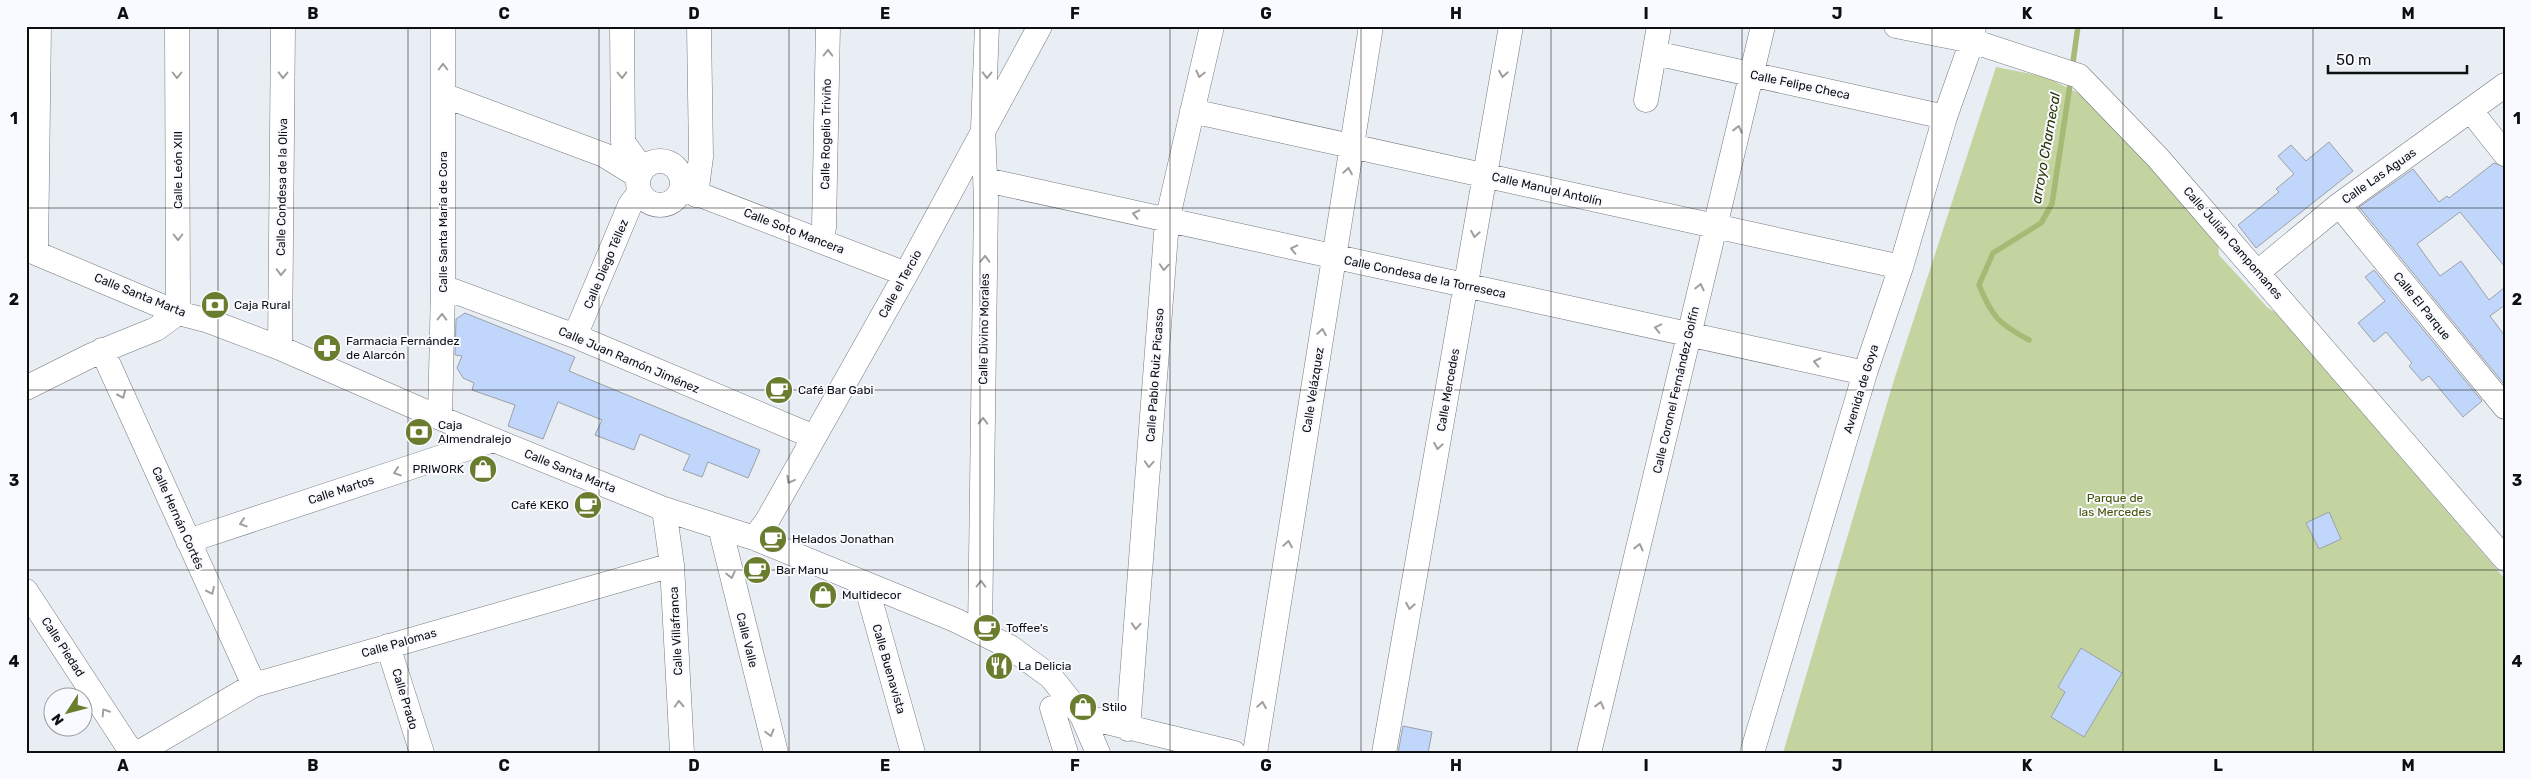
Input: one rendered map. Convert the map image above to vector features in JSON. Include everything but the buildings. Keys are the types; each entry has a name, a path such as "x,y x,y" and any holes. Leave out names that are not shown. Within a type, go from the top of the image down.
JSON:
{"street":[{"path":"31,250 39,26"},
{"name":"Calle León XIII","path":"177,26 178,313"},
{"name":"Calle Condesa de la Oliva","path":"280,348 283,26"},
{"name":"Calle Santa María de Cora","path":"440,418 443,287 443,26"},
{"path":"622,26 623,142 653,204 662,205 671,202 678,196 701,157 699,26"},
{"name":"Calle Rogelio Triviño","path":"822,242 824,227 828,26"},
{"name":"Calle Divino Morales","path":"980,632 986,180 983,129 987,26"},
{"name":"Calle el Tercio","path":"754,538 767,521 906,274 1040,26"},
{"name":"Calle Pablo Ruiz Picasso","path":"1128,729 1167,221 1212,26"},
{"name":"Calle Velázquez","path":"1255,753 1371,26"},
{"name":"Calle Mercedes","path":"1384,753 1511,26"},
{"path":"1646,100 1659,26"},
{"name":"Calle Coronel Fernández Golfín","path":"1589,753 1763,26"},
{"name":"Calle Julián Campomanes","path":"1896,26 1973,33 2079,76 2158,158 2505,559"},
{"name":"Avenida de Goya","path":"1752,753 1865,373 1901,267 1945,116 1973,33"},
{"name":"Calle Felipe Checa","path":"1655,53 1945,116"},
{"name":"Calle Las Aguas","path":"2258,272 2339,205 2471,111 2505,84"},
{"path":"443,95 604,156 640,179"},
{"name":"Calle Manuel Antolín","path":"1192,110 1901,267"},
{"path":"2471,111 2505,154"},
{"path":"640,179 657,160 674,164 686,185"},
{"name":"Calle Diego Téllez","path":"575,336 640,179"},
{"name":"Calle Condesa de la Torreseca","path":"986,180 1334,258 1466,285 1865,373"},
{"name":"Calle Soto Mancera","path":"686,185 822,242 906,274"},
{"name":"Calle El Parque","path":"2339,205 2505,407"},
{"name":"Calle Santa Marta","path":"31,250 178,313 209,321 280,348 440,418 664,510 754,538 955,620 1010,647 1051,677 1082,716 1098,753"},
{"name":"Calle Juan Ramón Jiménez","path":"443,287 575,336 814,437"},
{"path":"102,350 134,325 138,311 132,292"},
{"path":"26,388 102,350 156,329 178,313"},
{"name":"Calle Hernán Cortés","path":"102,350 254,685"},
{"name":"Calle Martos","path":"188,541 493,440"},
{"name":"Calle Villafranca","path":"664,510 672,565 682,753"},
{"name":"Calle Valle","path":"720,528 776,753"},
{"name":"Calle Palomas","path":"138,753 254,685 672,565"},
{"name":"Calle Buenavista","path":"866,585 913,753"},
{"name":"Calle Piedad","path":"26,591 132,753"},
{"name":"Calle Prado","path":"388,646 422,753"},
{"path":"1052,708 1066,753"},
{"path":"1082,716 1128,729 1234,753"}],"green space":[{"name":"Parque de las Mercedes","path":"1996,67 2046,77 2090,99 2218,242 2219,255 2267,307 2279,315 2505,579 2505,753 1783,753 1894,380"}],"waterway":[{"name":"arroyo Charnecal","path":"2072,69 2078,26"},
{"name":"arroyo Charnecal","path":"2029,340 2003,324 1988,305 1979,285 1993,253 2041,223 2052,204 2071,78"}],"place":[{"name":"Caja Rural","path":"215,305"},
{"name":"Farmacia Fernández de Alarcón","path":"327,348"},
{"name":"Café Bar Gabi","path":"779,390"},
{"name":"Caja Almendralejo","path":"419,432"},
{"name":"PRIWORK","path":"483,469"},
{"name":"Café KEKO","path":"588,505"},
{"name":"Helados Jonathan","path":"773,539"},
{"name":"Bar Manu","path":"757,570"},
{"name":"Multidecor","path":"823,595"},
{"name":"Toffee's","path":"987,628"},
{"name":"La Delicia","path":"999,666"},
{"name":"Stilo","path":"1083,707"}]}
